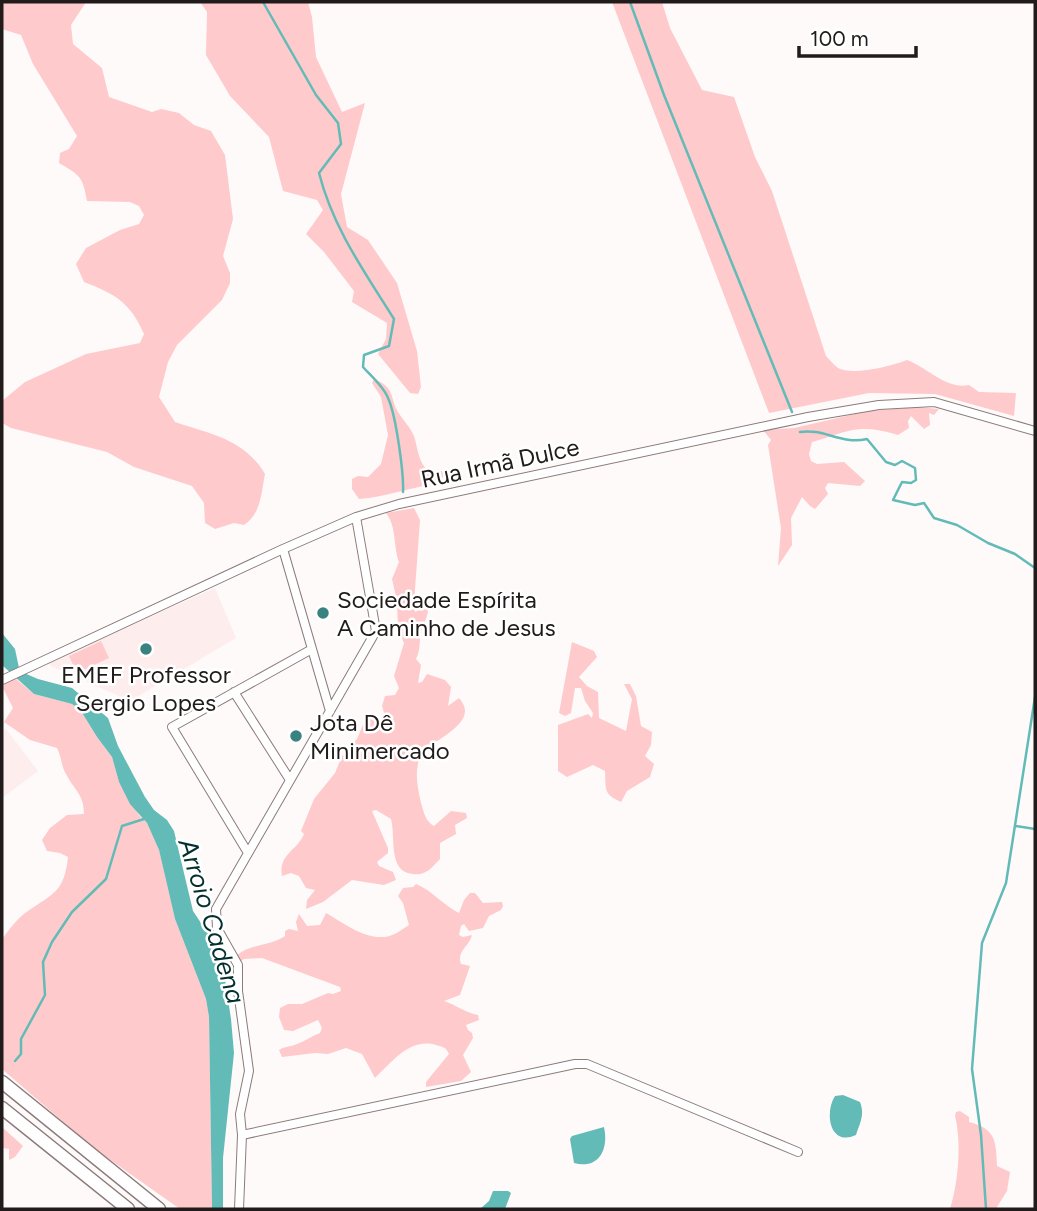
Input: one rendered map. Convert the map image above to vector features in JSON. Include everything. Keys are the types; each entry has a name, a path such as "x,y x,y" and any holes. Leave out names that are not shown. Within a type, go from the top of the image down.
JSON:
{"highway":[{"path":"2,1082 159,1209"},
{"path":"2,1108 128,1209"}],"street":[{"name":"Rua Irmã Dulce","path":"2,680 283,549 356,517 399,504 808,417 878,405 934,402 1035,431"},
{"path":"239,1209 242,1135 240,1114 249,1071 238,991 239,965 217,928 216,909 376,631 356,517"},
{"path":"283,549 330,711"},
{"path":"248,853 172,727 312,649"},
{"path":"234,692 290,780"},
{"path":"242,1135 575,1064 587,1064 798,1152"}],"shaded area":[{"path":"2,2 86,2 71,25 73,44 102,68 109,97 152,112 161,109 179,113 194,125 211,131 225,155 233,219 223,256 230,273 230,283 222,300 177,345 168,362 159,397 175,422 214,434 237,445 257,462 265,474 257,509 244,525 234,523 215,529 205,523 204,503 192,486 134,467 107,452 11,428 2,423 2,401 25,382 86,354 140,343 144,334 133,314 113,295 84,282 76,264 86,248 120,230 139,224 144,215 139,206 130,202 87,201 79,178 59,163 60,153 69,149 77,136 33,64 21,35 2,29"},
{"path":"200,2 308,2 316,57 342,112 365,103 341,194 347,227 368,240 397,283 417,351 421,387 418,394 410,393 378,354 386,339 387,323 352,302 354,291 324,252 306,234 323,210 317,200 283,191 269,137 230,96 206,55 207,12"},
{"path":"612,2 662,2 670,28 702,90 734,97 755,157 772,191 826,356 833,364 844,370 862,371 907,360 952,384 969,385 979,392 1016,393 1014,416 935,394 869,393 769,413"},
{"path":"374,379 389,389 398,412 414,436 425,467 428,471 442,471 444,475 439,483 359,499 352,489 352,479 358,476 368,477 381,464 388,435 381,397 372,383"},
{"path":"918,407 939,409 934,415 929,413 930,425 924,429 911,416 908,421 909,428 898,435 863,429 812,442 809,454 811,461 817,464 844,462 865,481 860,486 828,483 825,488 828,494 815,509 802,497 791,518 792,545 778,566 781,528 768,445 771,440 763,430 794,428 868,411"},
{"path":"414,508 420,520 415,612 428,609 416,659 421,665 418,683 422,682 427,674 445,680 451,687 448,706 459,698 464,707 460,723 427,748 419,760 417,772 421,803 425,816 434,826 451,811 466,813 467,818 455,825 456,834 440,843 440,859 425,873 413,874 405,872 396,860 391,819 376,810 372,811 388,848 388,853 377,862 379,866 393,872 396,880 384,885 352,880 323,902 306,909 307,900 315,890 306,888 299,876 291,873 282,876 283,862 304,834 301,831 314,799 335,773 342,756 357,739 366,718 376,716 383,722 386,719 382,706 385,696 395,695 399,688 394,676 404,643 398,629 397,601 392,579 399,562 392,524 386,513"},
{"name":"EMEF Professor Sergio Lopes","path":"215,588 236,638 130,701 51,666 49,661"},
{"path":"101,641 109,658 77,673 69,656"},
{"path":"572,642 594,651 597,657 579,677 587,686 598,692 599,718 626,731 632,699 624,684 630,684 636,696 641,726 652,732 651,745 645,756 654,764 650,777 627,791 621,802 607,790 605,771 593,765 567,777 558,771 558,725 588,714 592,718 593,713 581,688 575,688 571,713 565,716 559,713"},
{"path":"15,678 34,694 72,704 81,711 112,757 119,782 147,823 159,850 175,919 206,999 209,1017 212,1209 180,1209 92,1147 2,1069 2,939 20,917 51,895 64,878 68,857 47,851 42,840 50,828 67,815 84,814 80,797 64,771 57,748 30,740 4,722 13,708 3,688 5,683"},
{"path":"6,729 38,771 2,798 2,732"},
{"path":"416,884 459,913 470,893 475,893 483,903 502,902 501,910 489,916 483,928 469,931 464,924 461,926 459,935 472,935 460,956 461,964 470,966 460,995 444,1001 478,1015 479,1020 466,1025 473,1038 463,1055 471,1072 461,1081 426,1087 426,1082 449,1054 444,1048 427,1043 402,1052 375,1078 362,1054 346,1048 328,1054 282,1057 279,1050 320,1033 322,1028 318,1020 293,1031 284,1030 279,1017 280,1008 288,1004 302,1004 328,993 333,994 341,991 340,987 262,958 244,959 240,962 237,955 285,936 285,931 289,929 298,931 296,922 299,914 307,926 320,925 326,913 368,935 394,935 409,925 403,903 398,896 403,888"},
{"path":"960,1111 969,1117 969,1122 989,1132 995,1143 997,1166 1010,1172 1007,1191 998,1209 950,1209 958,1163 955,1116 956,1112"},
{"path":"2,1127 23,1146 15,1157 9,1160 9,1149 2,1148"}],"water":[{"name":"Arroio Cadena","path":"2,633 15,649 19,668 24,673 72,688 108,718 118,746 145,797 174,831 193,911 209,935 225,979 231,1019 234,1053 223,1158 223,1209 212,1209 209,1017 206,999 175,919 159,850 147,823 130,804 119,782 112,757 81,711 72,704 34,694 2,665"},
{"path":"843,1095 860,1102 862,1111 856,1135 847,1137 835,1132 830,1119 835,1096"},
{"path":"604,1127 605,1143 600,1156 590,1163 574,1163 570,1139 572,1136"},
{"path":"493,1191 511,1193 505,1209 480,1209 489,1201"}],"waterway":[{"path":"263,2 316,95 338,123 341,144 319,173 341,231 394,319 389,346 364,355 363,367 384,390 391,406 399,445 403,492"},
{"path":"630,2 664,95 792,412"},
{"path":"800,432 817,432 849,440 867,439 886,462 895,465 902,461 915,468 916,480 911,483 902,482 893,500 915,505 924,503 934,518 957,525 988,543 1015,554 1035,568"},
{"path":"986,1209 981,1135 972,1069 982,943 1006,883 1035,697"},
{"name":"Arroio Cadena","path":"15,1061 21,1054 21,1039 45,995 43,962 52,942 72,912 106,879 122,826 144,819"},
{"path":"1016,826 1035,829"}],"place":[{"name":"Sociedade Espírita A Caminho de Jesus","path":"323,613"},
{"name":"EMEF Professor Sergio Lopes","path":"146,649"},
{"name":"Jota Dê Minimercado","path":"296,736"}]}
